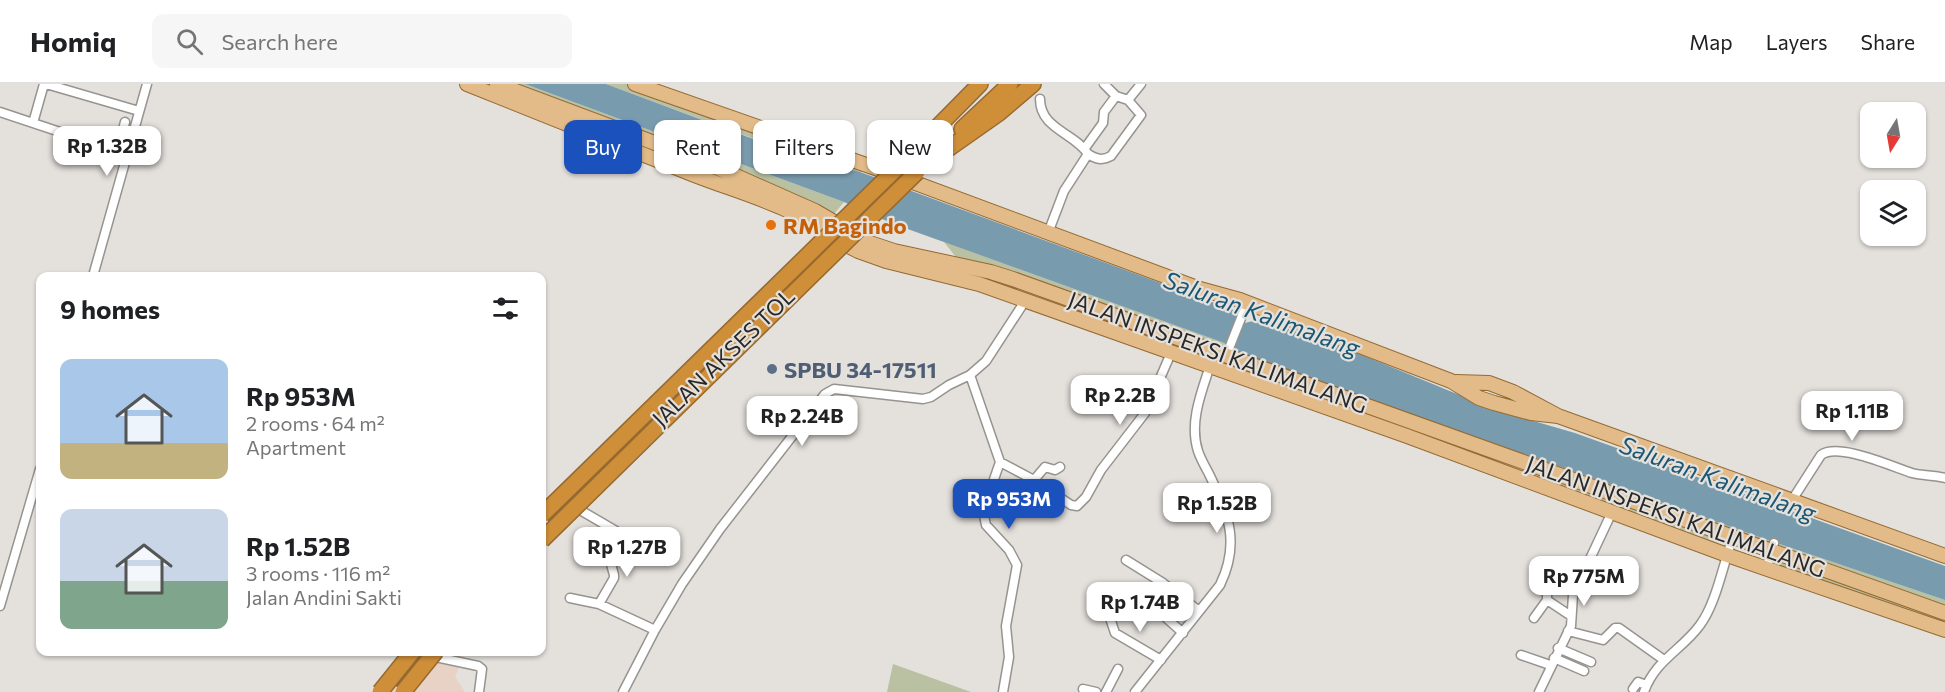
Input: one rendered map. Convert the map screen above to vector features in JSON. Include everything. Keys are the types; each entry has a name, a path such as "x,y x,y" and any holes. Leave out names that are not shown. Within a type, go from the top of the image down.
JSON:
{"highway":[{"path":"546,536 905,175 970,84"},
{"path":"950,113 980,84"},
{"path":"546,511 905,175 1010,84"},
{"path":"905,175 999,113 1033,84"},
{"path":"383,692 416,656"},
{"path":"401,692 418,656"}],"main road":[{"name":"JALAN INSPEKSI KALIMALANG","path":"467,84 570,120"},
{"name":"JALAN INSPEKSI KALIMALANG","path":"497,84 579,120"},
{"path":"636,84 905,175 1048,233 1200,289 1247,303 1451,381 1489,383 1514,392 1558,416 1789,505 1945,556"},
{"name":"JALAN INSPEKSI KALIMALANG","path":"642,147 794,212 847,230 882,248 962,272 1025,300 1766,569 1945,630"},
{"name":"JALAN AKSES TOL","path":"546,530 567,503 905,175"},
{"name":"JALAN INSPEKSI KALIMALANG","path":"962,272 1013,279 1227,353 1730,535 1772,547 1945,613"},
{"name":"JALAN AKSES TOL","path":"546,518 567,503"}],"street":[{"path":"33,123 45,84 140,111"},
{"path":"94,272 147,84"},
{"path":"1040,99 1043,115 1094,158 1105,159 1116,151 1141,115 1128,100 1116,96 1104,84"},
{"path":"1128,100 1141,84"},
{"path":"1048,233 1064,191 1103,123 1104,112 1116,96"},
{"path":"0,112 111,149 119,142 125,122"},
{"path":"623,692 682,584 720,529 825,394 834,389 923,399 931,397 970,375 986,361 1025,300"},
{"path":"1227,353 1247,303"},
{"path":"1000,462 1034,480 1071,505 1075,507 1079,505 1091,490 1101,470 1144,413 1171,353"},
{"path":"1135,692 1220,585 1229,566 1232,552 1226,512 1198,451 1196,436 1197,407 1210,366"},
{"path":"970,375 1000,462 983,511 986,525 1009,550 1017,565 1006,626 1009,657 1003,692"},
{"path":"1789,505 1804,485 1821,455 1828,451 1877,459 1915,474 1945,478"},
{"path":"1034,480 1045,467 1053,470 1060,467"},
{"path":"0,606 36,485"},
{"path":"567,503 588,513 621,535 611,564 614,578 599,604"},
{"path":"31,505 36,507"},
{"path":"1539,692 1558,648 1571,626 1573,595 1612,512"},
{"path":"1633,689 1638,682 1645,688 1664,660 1703,621 1727,555 1730,535"},
{"path":"1766,569 1772,547"},
{"path":"1126,561 1163,583 1199,611"},
{"path":"1163,583 1164,616 1183,633"},
{"path":"1534,618 1547,600 1547,586"},
{"path":"570,598 599,604 655,630"},
{"path":"1547,600 1571,616"},
{"path":"1108,612 1115,633 1161,660"},
{"path":"1568,632 1603,640 1619,628 1664,660"},
{"path":"1558,648 1591,662"},
{"path":"1521,655 1552,661 1584,671"},
{"path":"433,656 478,666 482,669 479,692"},
{"path":"1106,692 1118,669"},
{"path":"1083,688 1096,692"}],"shaded area":[{"path":"405,656 464,656 455,677 465,692 378,692"}],"green space":[{"path":"467,84 525,84 622,120 564,120 564,122"},
{"path":"606,84 636,84 738,120 703,120"},
{"path":"741,121 753,125 753,139 741,134"},
{"path":"642,127 654,132 654,145 642,140"},
{"path":"855,161 867,165 867,170 855,171"},
{"path":"741,164 753,168 753,174 768,174 844,202 830,219 723,174 741,174"},
{"path":"944,242 1230,345 1241,354 1762,538 1945,600 1945,630 1766,569 1770,550 1731,535 1727,555 961,278 963,266"},
{"path":"893,664 971,692 887,692"}],"water":[{"path":"525,84 606,84 703,120 654,120 654,132 642,127 642,120 622,120"},
{"path":"741,134 753,139 753,168 741,164"},
{"path":"855,171 860,172 1239,312 1237,320 1245,323 1261,319 1350,350 1496,410 1575,433 1945,566 1945,600 1762,538 1241,354 1230,345 891,223 844,202 768,174 855,174"}],"place":[{"name":"RM Bagindo","path":"771,225"},
{"name":"SPBU 34-17511","path":"772,369"}],"water label":[{"name":"Saluran Kalimalang","path":"1262,313"},
{"name":"Saluran Kalimalang","path":"1718,478"}]}
